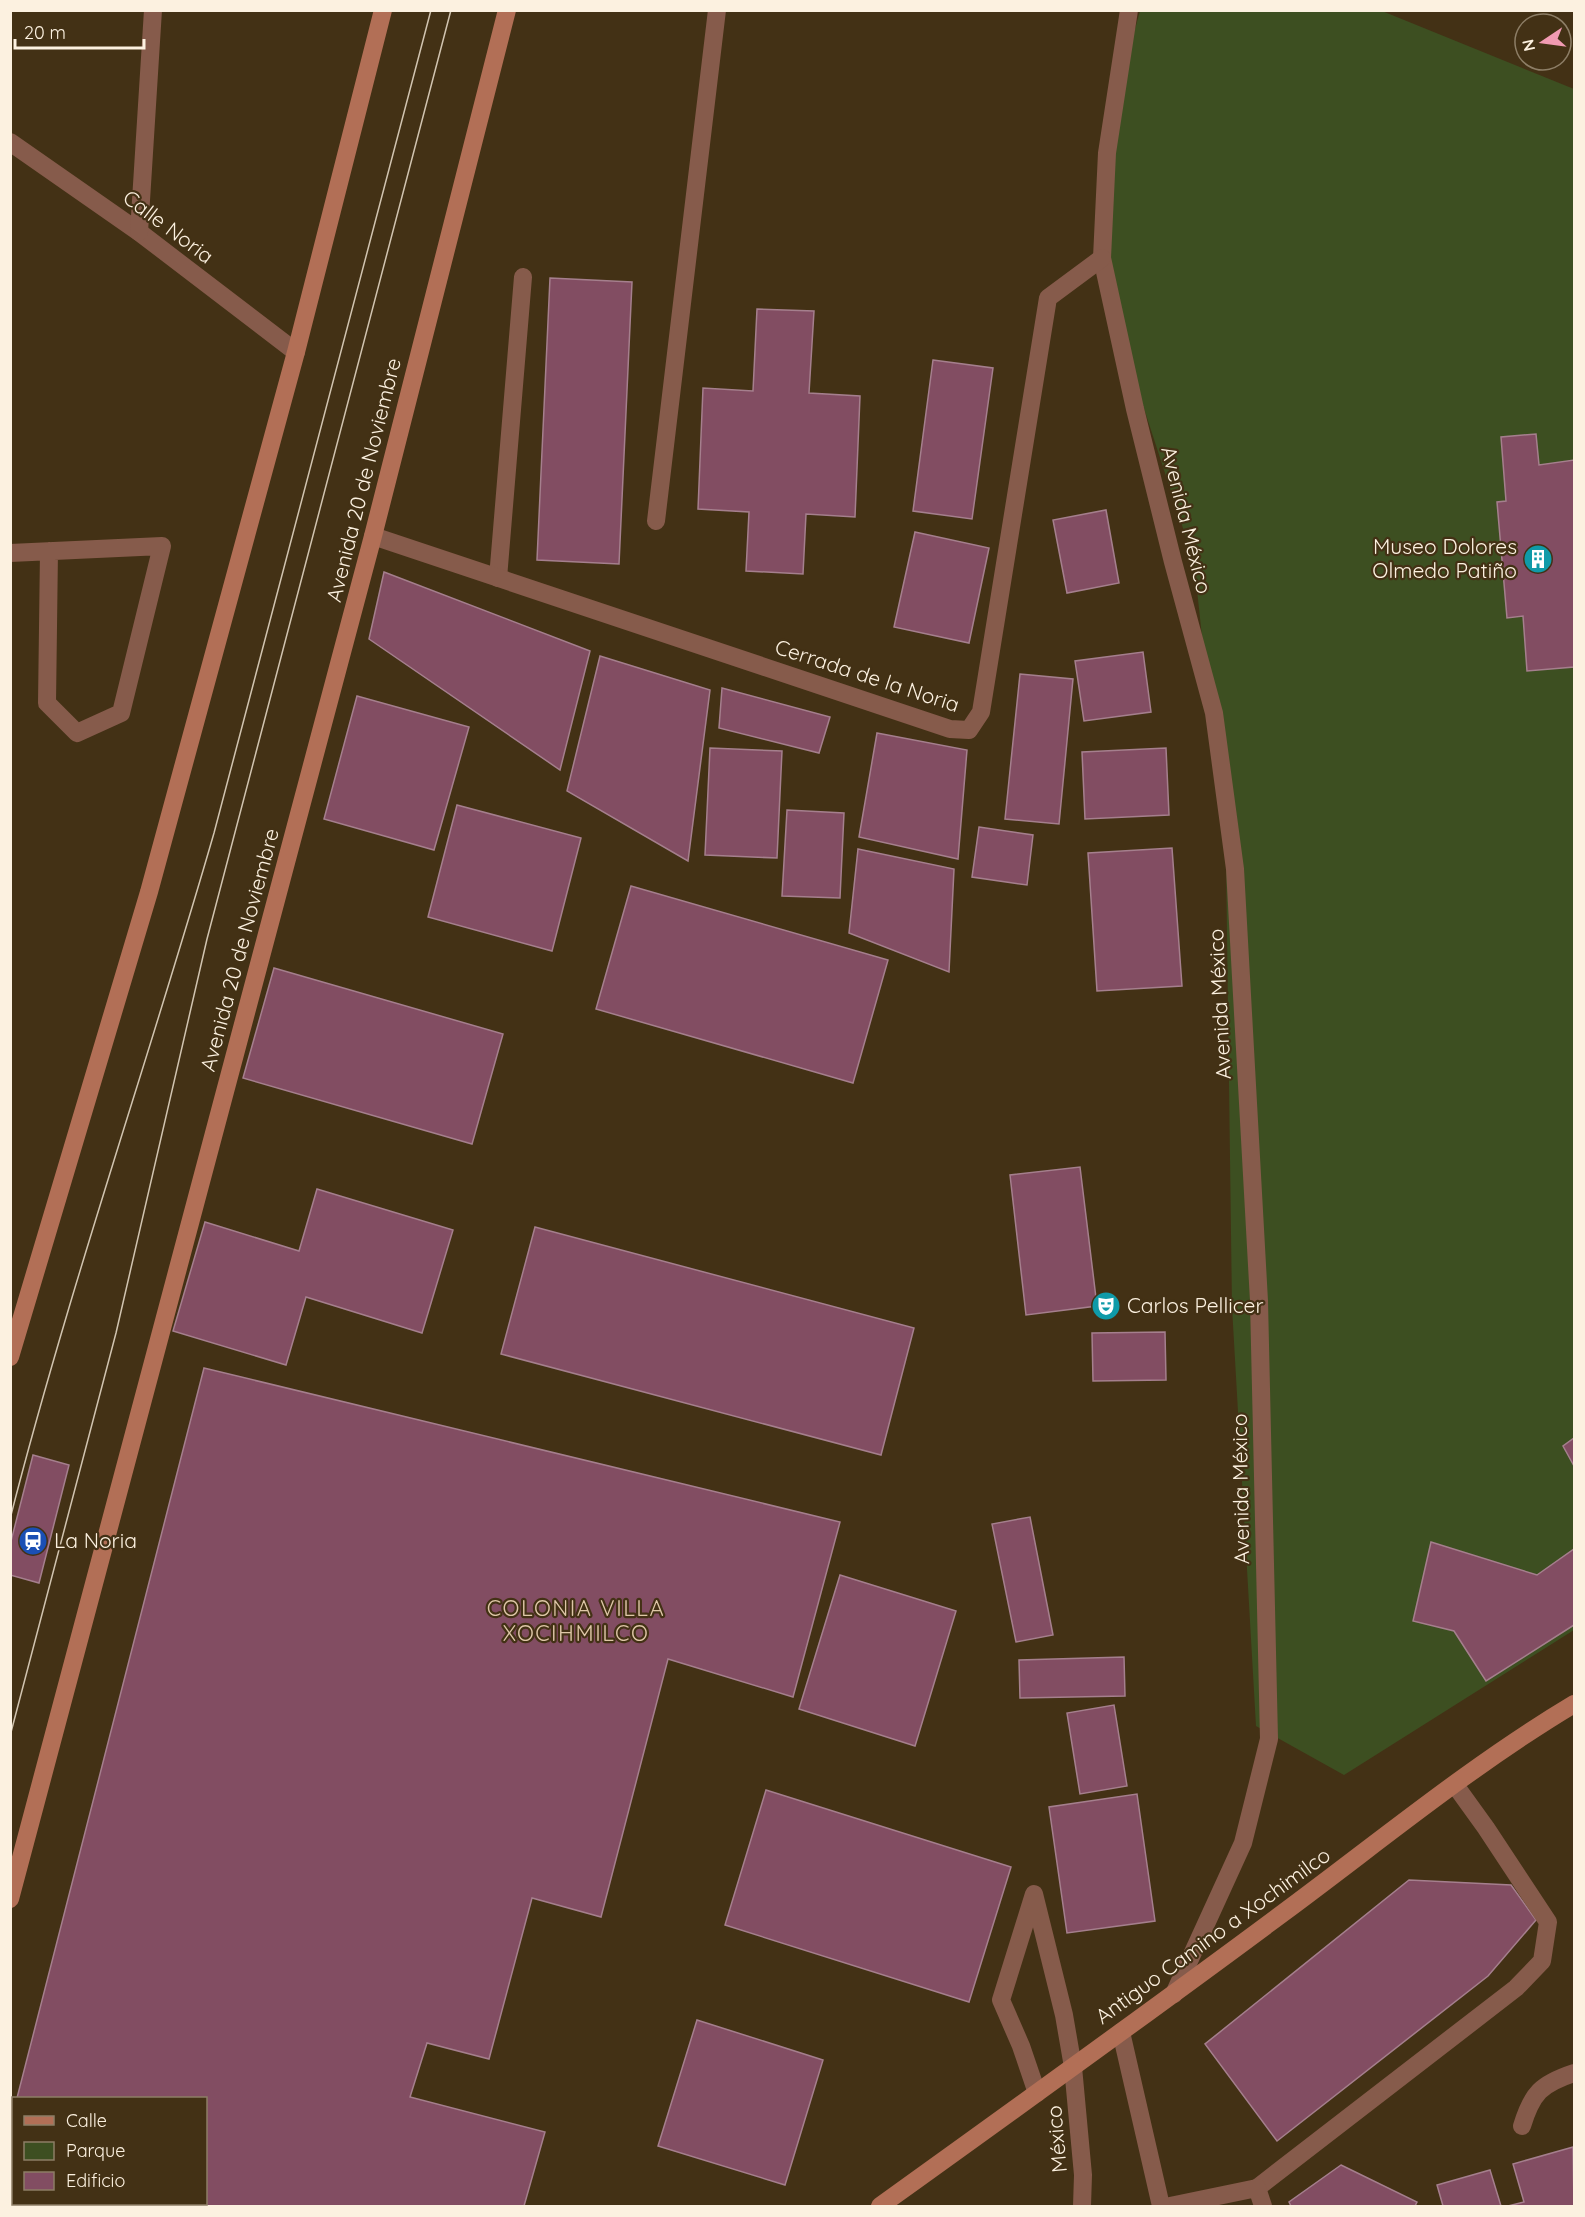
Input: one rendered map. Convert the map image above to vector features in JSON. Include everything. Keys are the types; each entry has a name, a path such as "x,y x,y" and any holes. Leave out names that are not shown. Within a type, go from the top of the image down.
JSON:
{"main road":[{"path":"10,1357 14,1337 149,892 296,352 382,10"},
{"name":"Avenida 20 de Noviembre","path":"10,1899 373,536 507,10"},
{"name":"Antiguo Camino a Xochimilco","path":"880,2206 1174,1994 1455,1785 1533,1729 1575,1704"}],"street":[{"path":"139,232 153,10"},
{"path":"656,521 717,10"},
{"name":"Avenida México","path":"1129,10 1107,153 1102,258 1140,431 1214,712 1235,869 1259,1301 1269,1739 1243,1843 1174,1994"},
{"name":"Calle Noria","path":"10,142 139,232 296,352"},
{"name":"Cerrada de la Noria","path":"373,536 950,729 969,730 981,712 1048,298 1102,258"},
{"path":"498,579 523,277"},
{"path":"10,553 49,551 162,546 121,713 77,733 47,703 49,551"},
{"path":"1170,2206 1257,2188 1516,1988 1542,1961 1548,1923 1455,1785"},
{"name":"México","path":"1037,2093 1021,2046 1001,2001 1034,1894 1064,2015 1073,2067 1083,2175 1082,2206"},
{"path":"1121,2032 1161,2206"},
{"path":"1522,2126 1529,2104 1540,2089 1575,2073"},
{"path":"1257,2188 1263,2206"}],"green space":[{"path":"1140,11 1382,11 1513,64 1513,72 1532,72 1574,89 1574,1630 1344,1775 1256,1726 1232,1307 1226,860 1194,562 1107,295 1100,156"}],"building":[{"path":"550,278 632,282 619,564 537,560"},
{"path":"757,309 814,311 809,393 860,396 855,517 806,514 803,574 746,571 749,512 698,509 703,388 753,391"},
{"path":"933,360 993,368 972,519 913,511"},
{"name":"Museo Dolores Olmedo Patiño","path":"1536,434 1539,465 1574,460 1574,667 1527,671 1523,616 1507,618 1497,502 1506,501 1501,437"},
{"path":"1106,510 1119,583 1067,593 1053,520"},
{"path":"915,532 989,548 969,643 894,627"},
{"path":"384,572 590,651 560,770 369,639"},
{"path":"1143,652 1151,712 1084,721 1075,661"},
{"path":"600,656 710,690 688,861 567,791"},
{"path":"1020,674 1073,679 1059,824 1005,819"},
{"path":"722,688 830,717 819,753 719,728"},
{"path":"357,696 469,727 434,850 324,819"},
{"path":"877,733 967,750 958,859 859,837"},
{"path":"710,748 782,751 777,858 705,855"},
{"path":"1166,748 1169,815 1085,819 1082,752"},
{"path":"457,805 581,838 552,951 428,917"},
{"path":"787,810 844,813 840,898 782,896"},
{"path":"979,827 1033,835 1027,885 972,877"},
{"path":"1172,848 1182,986 1097,991 1088,853"},
{"path":"858,849 954,869 949,972 849,933"},
{"path":"631,886 888,960 853,1083 596,1009"},
{"path":"274,968 503,1034 472,1144 243,1078"},
{"path":"1080,1167 1097,1306 1026,1315 1010,1175"},
{"path":"317,1189 453,1230 422,1333 306,1297 286,1365 173,1331 205,1222 299,1251"},
{"path":"535,1227 914,1328 881,1455 501,1354"},
{"path":"1165,1332 1166,1380 1093,1381 1092,1333"},
{"path":"204,1368 840,1522 793,1697 668,1659 601,1917 532,1898 489,2059 427,2043 410,2097 545,2132 524,2206 10,2206 10,2123 12,2117 12,2205 207,2205 207,2097 17,2097"},
{"path":"1574,1438 1574,1466 1563,1446"},
{"path":"33,1455 69,1465 39,1583 10,1575 10,1545"},
{"path":"1030,1517 1053,1635 1016,1642 992,1524"},
{"path":"1431,1542 1537,1575 1574,1549 1574,1625 1486,1681 1454,1631 1413,1621"},
{"path":"840,1575 956,1611 915,1746 799,1709"},
{"path":"1124,1657 1125,1696 1020,1698 1019,1660"},
{"path":"1114,1705 1127,1786 1080,1794 1067,1713"},
{"path":"766,1790 1011,1867 969,2002 725,1925"},
{"path":"1137,1794 1155,1921 1067,1933 1049,1807"},
{"path":"1409,1880 1511,1885 1536,1920 1488,1976 1277,2141 1205,2044"},
{"path":"697,2020 823,2060 785,2185 658,2146"},
{"path":"1573,2147 1574,2206 1508,2206 1524,2202 1513,2164"},
{"path":"1341,2165 1417,2202 1415,2206 1291,2206 1289,2202"},
{"path":"1490,2170 1501,2206 1443,2206 1437,2185"}],"tram line":[{"path":"10,1519 57,1347 214,833 431,10"},
{"path":"10,1736 116,1333 207,939 451,10"}],"place":[{"name":"Museo Dolores Olmedo Patiño","path":"1538,559"},
{"name":"Carlos Pellicer","path":"1106,1306"},
{"name":"La Noria","path":"33,1541"}],"district":[{"name":"COLONIA VILLA XOCIHMILCO","path":"576,1620"}]}
